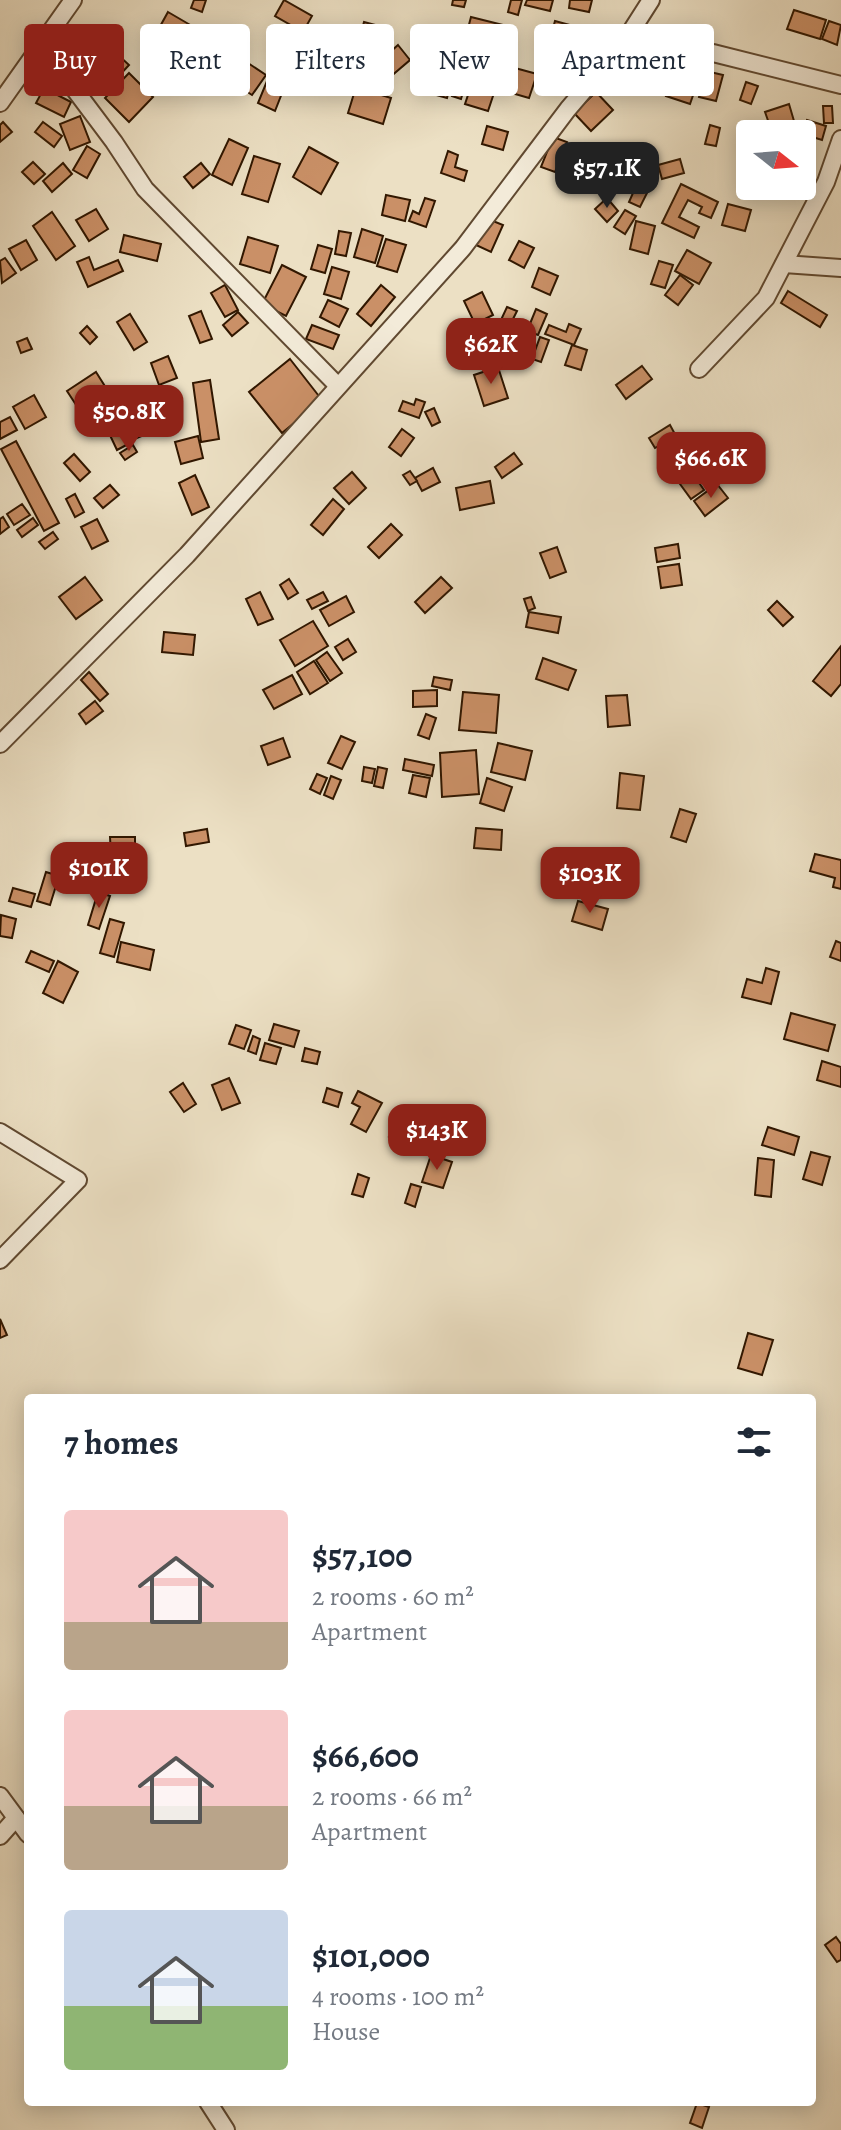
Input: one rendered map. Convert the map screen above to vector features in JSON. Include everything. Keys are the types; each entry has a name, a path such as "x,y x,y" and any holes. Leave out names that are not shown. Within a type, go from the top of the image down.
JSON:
{"street":[{"path":"57,24 73,0"},
{"path":"636,24 651,0"},
{"path":"714,53 841,85"},
{"path":"0,103 24,70"},
{"path":"80,96 145,189 338,386"},
{"path":"0,744 187,555 463,248 579,96"},
{"path":"699,369 766,298 826,182 841,139"},
{"path":"784,264 841,268"},
{"path":"0,1132 78,1180 0,1260"},
{"path":"0,1796 24,1829"},
{"path":"0,1836 16,1818"},
{"path":"211,2106 226,2130"}],"building":[{"path":"194,0 206,0 202,12 191,8"},
{"path":"284,0 312,16 308,24 289,24 275,16"},
{"path":"453,0 466,0 464,7 452,5"},
{"path":"511,0 522,0 518,15 508,12"},
{"path":"527,0 553,0 550,11 525,5"},
{"path":"570,0 592,0 589,12 569,8"},
{"path":"794,10 826,20 820,39 787,29"},
{"path":"168,12 189,24 161,24"},
{"path":"471,17 499,24 469,24"},
{"path":"829,21 841,25 837,45 822,39"},
{"path":"398,45 410,60 394,74 394,49"},
{"path":"250,64 266,75 250,94"},
{"path":"518,69 534,73 529,98 518,95"},
{"path":"129,73 140,84 140,96 153,97 129,122 105,98 124,96 124,78"},
{"path":"714,73 723,75 716,101 699,97 714,96"},
{"path":"746,82 758,86 751,104 740,100"},
{"path":"266,83 266,96 281,96 275,111 258,103"},
{"path":"40,96 59,96 71,102 64,117 36,103"},
{"path":"353,96 391,98 383,124 348,113"},
{"path":"468,96 493,96 488,111 465,104"},
{"path":"592,96 600,96 613,110 591,131 574,113"},
{"path":"666,96 693,96 690,104"},
{"path":"789,104 794,120 768,120 765,112"},
{"path":"823,106 832,106 833,123 824,123"},
{"path":"80,116 90,142 70,150 60,124"},
{"path":"3,122 12,132 0,142 0,125"},
{"path":"43,122 62,136 54,147 35,132"},
{"path":"816,123 826,126 822,140 816,138"},
{"path":"710,125 720,128 716,146 705,144"},
{"path":"487,126 508,132 503,150 482,144"},
{"path":"553,137 567,142 555,172 541,167"},
{"path":"229,139 248,148 232,185 212,175"},
{"path":"87,146 100,154 87,178 73,170"},
{"path":"309,147 338,163 321,194 293,177"},
{"path":"448,151 458,155 455,167 467,171 464,181 441,173"},
{"path":"254,156 280,164 268,202 242,194"},
{"path":"680,159 684,173 662,179 658,165"},
{"path":"33,162 45,174 34,184 22,172"},
{"path":"63,163 72,174 52,192 43,181"},
{"path":"201,163 210,174 193,188 184,177"},
{"path":"640,177 652,183 640,207 629,202"},
{"path":"681,184 718,202 711,218 699,213 702,207 688,200 679,217 699,227 694,238 662,223"},
{"path":"386,195 410,200 405,221 382,215"},
{"path":"425,198 435,201 426,227 409,221 413,211 419,214"},
{"path":"607,198 618,211 607,222 595,209"},
{"path":"728,204 751,210 745,231 722,225"},
{"path":"96,209 108,229 89,241 76,220"},
{"path":"625,210 636,216 625,234 614,227"},
{"path":"52,212 75,246 56,260 33,226"},
{"path":"488,219 503,225 491,252 476,245"},
{"path":"636,221 655,226 648,254 630,249"},
{"path":"362,229 383,236 375,263 354,257"},
{"path":"339,231 351,233 346,256 335,254"},
{"path":"124,235 161,244 157,261 120,252"},
{"path":"248,237 278,246 270,273 240,264"},
{"path":"386,239 406,245 397,272 377,266"},
{"path":"26,240 37,260 21,270 9,249"},
{"path":"519,241 534,248 524,268 509,260"},
{"path":"318,245 332,249 325,273 311,269"},
{"path":"687,250 711,263 699,284 675,271"},
{"path":"89,257 94,270 118,260 123,271 88,287 77,262"},
{"path":"5,258 16,273 2,283 0,261"},
{"path":"659,261 673,265 665,288 651,284"},
{"path":"282,265 306,277 286,316 262,304"},
{"path":"332,267 349,272 341,299 324,294"},
{"path":"539,268 558,276 550,295 532,287"},
{"path":"680,275 693,285 678,305 665,295"},
{"path":"225,285 238,310 225,317 211,293"},
{"path":"381,285 395,297 371,326 357,314"},
{"path":"788,291 827,315 820,327 781,303"},
{"path":"482,292 493,315 475,324 464,301"},
{"path":"328,300 348,309 339,327 320,317"},
{"path":"507,307 517,311 509,327 500,322"},
{"path":"536,309 547,314 538,335 527,331"},
{"path":"201,311 212,339 200,343 189,316"},
{"path":"238,312 248,323 232,336 223,325"},
{"path":"130,314 147,342 134,350 117,322"},
{"path":"569,324 581,329 574,345 545,334 549,325 566,332"},
{"path":"312,325 339,335 333,349 306,339"},
{"path":"501,325 509,355 484,362 476,332"},
{"path":"87,326 97,337 90,344 80,333"},
{"path":"540,337 549,340 541,362 532,359"},
{"path":"27,338 32,349 21,353 17,342"},
{"path":"572,345 587,350 581,370 565,365"},
{"path":"168,356 177,378 159,385 151,363"},
{"path":"290,359 322,400 282,433 249,392"},
{"path":"642,366 652,379 626,399 616,385"},
{"path":"498,367 508,398 484,406 474,375"},
{"path":"96,372 113,399 84,417 67,391"},
{"path":"210,380 219,439 201,442 193,383"},
{"path":"34,395 46,417 25,429 13,407"},
{"path":"416,399 425,402 419,418 399,411 403,401 414,405"},
{"path":"434,408 440,422 432,426 425,412"},
{"path":"148,413 154,431 137,438 130,420"},
{"path":"10,417 17,430 0,439 0,422"},
{"path":"123,424 132,442 117,450 108,431"},
{"path":"670,425 676,436 655,448 649,438"},
{"path":"402,429 414,438 401,456 389,447"},
{"path":"198,436 203,458 181,464 175,442"},
{"path":"16,441 59,523 44,531 1,449"},
{"path":"133,445 137,452 125,460 120,453"},
{"path":"514,453 522,464 502,478 495,467"},
{"path":"74,454 90,472 80,481 64,463"},
{"path":"674,457 685,475 677,480 666,462"},
{"path":"433,468 440,482 422,491 415,478"},
{"path":"410,471 417,481 410,485 403,475"},
{"path":"352,472 366,488 349,504 334,488"},
{"path":"693,474 704,490 691,499 680,484"},
{"path":"195,475 209,507 192,515 179,483"},
{"path":"490,481 494,503 460,510 456,488"},
{"path":"717,484 728,498 705,516 694,501"},
{"path":"110,485 119,495 103,508 94,498"},
{"path":"75,494 84,512 75,517 66,499"},
{"path":"333,499 344,509 323,535 311,525"},
{"path":"22,504 30,515 14,525 7,514"},
{"path":"3,517 9,527 0,534 0,519"},
{"path":"33,518 38,525 22,537 17,530"},
{"path":"97,519 108,541 92,549 81,527"},
{"path":"391,524 402,535 379,558 368,547"},
{"path":"53,532 58,539 45,549 39,542"},
{"path":"678,544 680,558 657,562 655,548"},
{"path":"557,547 566,572 550,578 540,553"},
{"path":"679,564 682,585 661,588 658,567"},
{"path":"85,577 102,600 76,619 59,597"},
{"path":"441,577 452,588 425,613 415,602"},
{"path":"289,579 298,593 288,599 280,585"},
{"path":"260,592 273,619 258,625 246,599"},
{"path":"323,592 328,601 312,609 307,600"},
{"path":"346,596 354,612 329,626 320,610"},
{"path":"531,597 535,608 528,611 524,599"},
{"path":"777,601 793,617 783,626 768,610"},
{"path":"529,612 561,617 558,633 526,627"},
{"path":"313,621 328,646 295,666 280,640"},
{"path":"164,632 195,635 193,655 162,652"},
{"path":"348,639 356,652 343,660 335,647"},
{"path":"841,646 841,684 831,696 813,681"},
{"path":"327,652 342,673 330,681 316,660"},
{"path":"543,658 576,670 568,690 536,679"},
{"path":"314,661 328,683 310,694 297,672"},
{"path":"89,672 108,694 100,701 81,680"},
{"path":"292,675 302,694 274,709 263,690"},
{"path":"434,677 452,680 450,690 432,686"},
{"path":"437,690 437,706 413,707 413,691"},
{"path":"463,692 499,695 496,733 459,730"},
{"path":"627,695 630,725 608,727 606,696"},
{"path":"95,701 103,711 86,724 79,714"},
{"path":"426,714 436,718 429,739 418,735"},
{"path":"341,736 355,742 342,769 328,763"},
{"path":"283,738 290,757 268,765 261,746"},
{"path":"498,743 532,751 525,780 491,772"},
{"path":"476,750 479,794 442,797 440,753"},
{"path":"405,759 434,765 432,776 403,770"},
{"path":"364,767 375,769 372,783 362,781"},
{"path":"378,767 387,769 383,788 374,786"},
{"path":"620,773 644,776 640,810 617,808"},
{"path":"317,774 327,778 320,794 310,789"},
{"path":"413,775 430,778 426,797 409,793"},
{"path":"331,776 341,780 333,799 324,795"},
{"path":"487,778 512,787 504,811 480,803"},
{"path":"680,809 696,814 686,842 671,837"},
{"path":"476,828 502,830 501,850 474,848"},
{"path":"207,829 209,842 186,846 184,833"},
{"path":"110,837 135,837 135,854 111,855"},
{"path":"815,854 841,860 841,889 833,887 835,878 810,871"},
{"path":"46,872 59,876 50,905 37,901"},
{"path":"13,888 35,894 31,907 9,901"},
{"path":"98,892 110,896 99,929 88,925"},
{"path":"578,901 608,909 602,930 572,921"},
{"path":"1,915 16,919 12,938 0,936"},
{"path":"110,919 124,923 114,957 100,953"},
{"path":"836,941 841,943 841,961 830,957"},
{"path":"121,942 154,950 150,970 117,962"},
{"path":"31,951 54,961 49,972 26,962"},
{"path":"58,961 78,972 63,1003 43,993"},
{"path":"766,968 779,972 771,1004 742,997 747,979 762,983"},
{"path":"791,1013 835,1025 828,1051 784,1039"},
{"path":"274,1024 299,1031 294,1047 269,1040"},
{"path":"236,1025 251,1030 244,1049 229,1044"},
{"path":"253,1036 260,1039 256,1054 248,1051"},
{"path":"265,1043 281,1048 276,1064 260,1060"},
{"path":"305,1048 320,1052 317,1064 302,1061"},
{"path":"822,1061 841,1067 841,1087 817,1080"},
{"path":"229,1078 240,1103 222,1110 212,1085"},
{"path":"183,1083 196,1104 184,1112 170,1092"},
{"path":"327,1088 342,1093 338,1107 323,1102"},
{"path":"358,1091 382,1103 366,1132 351,1124 360,1107 352,1103"},
{"path":"406,1118 418,1129 402,1148 389,1137"},
{"path":"768,1127 799,1137 794,1155 762,1145"},
{"path":"811,1152 830,1157 822,1185 803,1179"},
{"path":"431,1155 452,1162 443,1188 422,1182"},
{"path":"758,1158 774,1160 771,1197 755,1195"},
{"path":"358,1174 369,1178 363,1197 352,1194"},
{"path":"411,1184 421,1187 415,1207 405,1203"},
{"path":"0,1319 7,1335 0,1338"},
{"path":"748,1333 773,1340 762,1375 738,1368"},
{"path":"836,1937 841,1944 841,1960 837,1962 825,1945"},
{"path":"696,2106 709,2107 702,2128 690,2123"}]}
